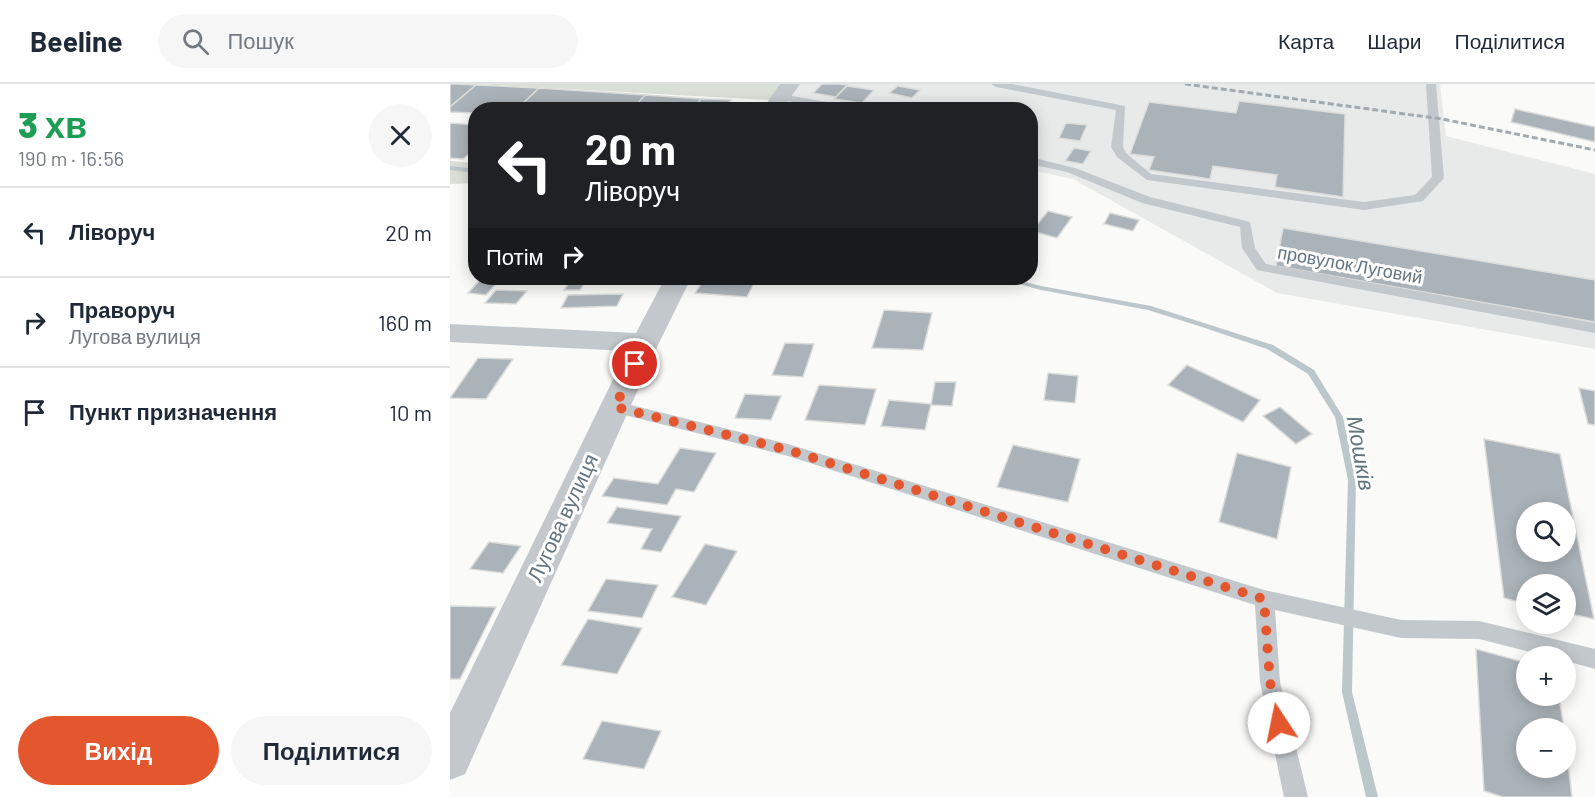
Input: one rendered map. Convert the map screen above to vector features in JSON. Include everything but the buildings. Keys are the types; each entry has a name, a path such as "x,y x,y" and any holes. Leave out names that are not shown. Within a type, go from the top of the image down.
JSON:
{"street":[{"name":"Лугова вулиця","path":"450,759 674,285"},
{"path":"450,333 645,343"}],"lane":[{"path":"996,84 1121,108 1117,147 1121,155 1147,177 1261,195 1364,206 1419,198 1438,178 1431,84"},
{"path":"781,97 810,102"},
{"name":"провулок Луговий","path":"1038,162 1071,170 1146,200 1246,225 1245,242 1249,254 1262,267 1595,328"},
{"path":"615,407 788,450 1264,599 1401,629 1479,630 1595,659"},
{"path":"1264,599 1270,682 1296,797"}],"shaded area":[{"path":"478,84 783,84 770,100"},
{"path":"797,84 1440,84 1446,136 1595,174 1595,349 1277,293 1073,179 1038,172 1038,102 785,102"},
{"path":"450,161 468,162 468,183 450,184"}],"waterway":[{"name":"Мошків","path":"450,168 468,170"},
{"name":"Мошків","path":"1030,285 1149,308 1205,325 1270,347 1311,372 1339,417 1352,480 1347,692 1372,797"}],"railway":[{"path":"1185,84 1442,119 1595,150"}],"route":[{"path":"635,364 615,407 788,450 1264,599 1270,682 1279,723"}]}
